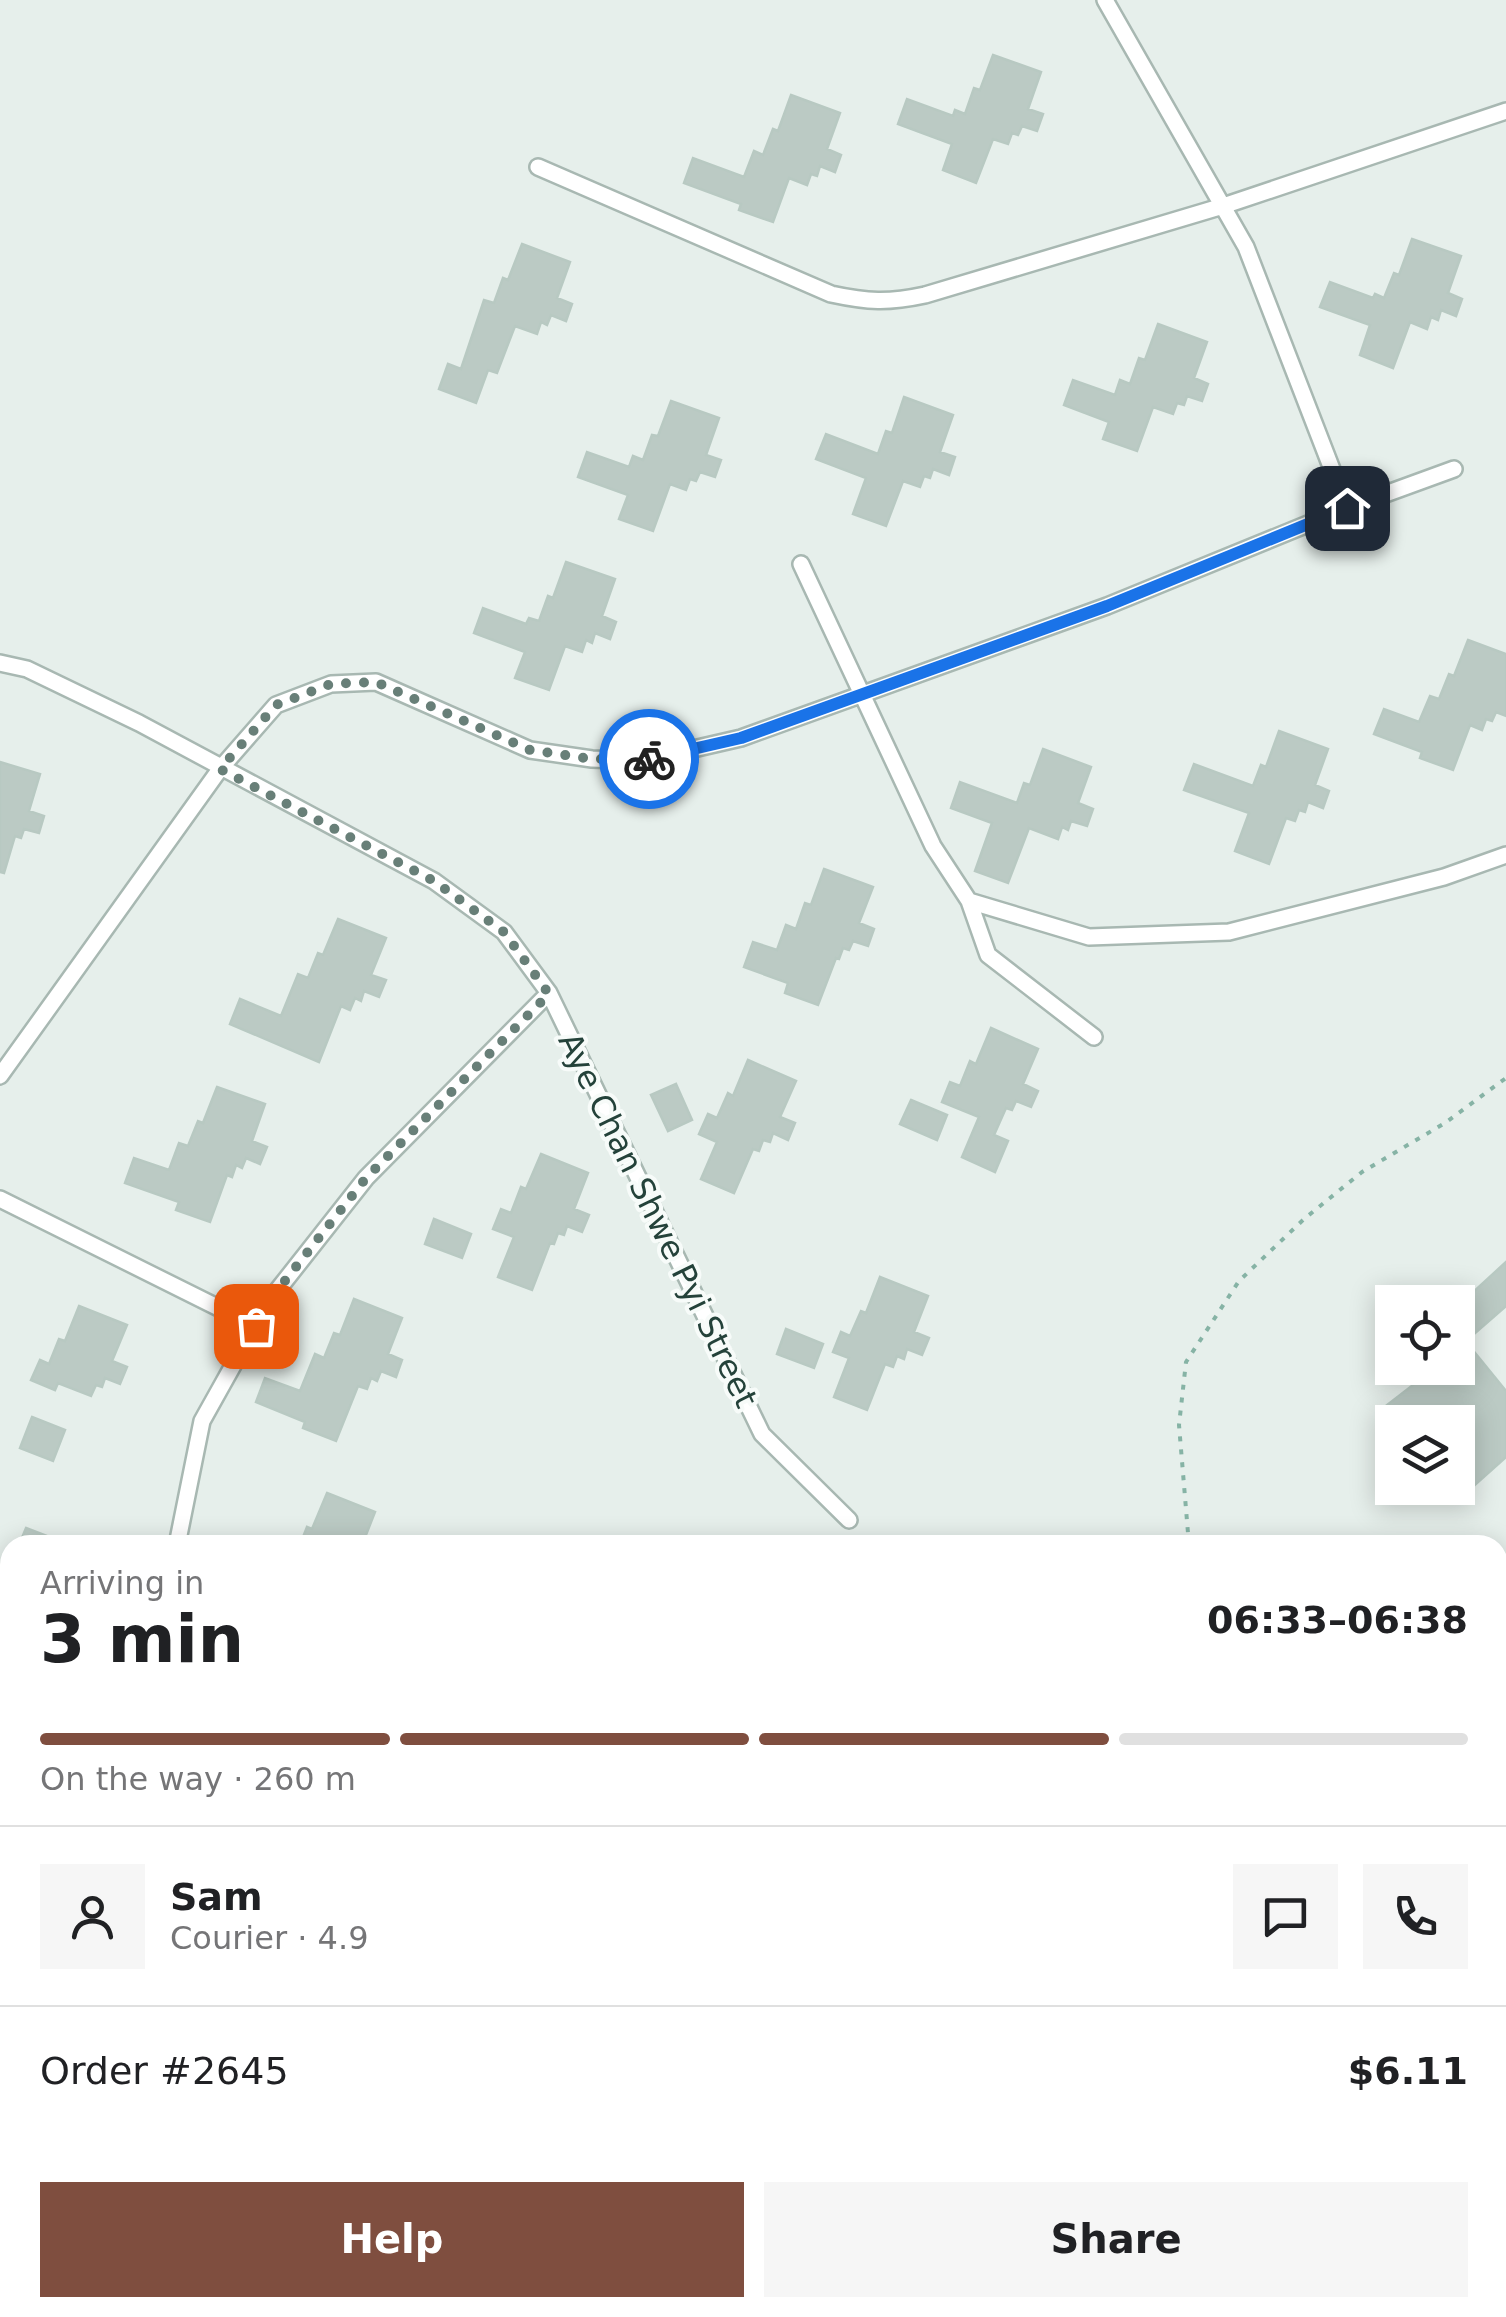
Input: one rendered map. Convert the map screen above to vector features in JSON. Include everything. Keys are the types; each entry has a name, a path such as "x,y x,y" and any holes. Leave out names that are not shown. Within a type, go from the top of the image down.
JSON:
{"street":[{"path":"1105,0 1246,246 1347,508"},
{"path":"538,167 831,294 878,302 925,295 1224,206 1506,110"},
{"path":"0,1076 220,769 276,705 331,684 376,682 530,750 641,761 741,738 1107,606 1347,508 1454,469"},
{"path":"800,564 932,846 969,901 988,955 1094,1037"},
{"name":"Aye Chan Shwe Pyi Street","path":"0,663 27,670 138,723 434,881 504,932 549,994 762,1434 849,1520"},
{"path":"969,901 1090,937 1229,932 1444,877 1506,855"},
{"path":"179,1535 202,1421 269,1301 366,1178 549,994"},
{"path":"0,1199 256,1326"}],"path":[{"path":"1188,1535 1179,1425 1186,1362 1239,1281 1304,1219 1362,1172 1445,1123 1506,1078"}],"building":[{"path":"993,55 1041,72 1028,109 1043,114 1037,131 1022,126 1018,135 1012,133 1008,144 993,139 976,183 943,170 952,144 898,124 907,99 953,116 955,110 965,114 974,88 980,90"},
{"path":"791,95 840,113 827,149 841,155 835,172 820,166 817,176 811,174 807,185 789,178 773,222 739,210 741,204 684,183 693,158 744,177 754,151 763,155 773,129 778,131"},
{"path":"1412,239 1461,256 1448,293 1462,299 1456,316 1441,310 1438,320 1431,317 1427,329 1410,322 1393,368 1360,355 1370,325 1320,307 1330,282 1373,298 1375,294 1384,298 1394,273 1399,275"},
{"path":"522,244 570,262 557,298 572,304 566,321 551,315 547,325 541,322 537,334 515,326 497,373 488,370 476,403 439,389 448,364 461,369 484,300 494,303"},
{"path":"1158,324 1207,342 1194,378 1208,384 1202,401 1187,396 1184,405 1177,403 1173,414 1153,407 1137,451 1103,439 1109,422 1064,405 1073,380 1115,395 1120,380 1130,384 1139,358 1145,360"},
{"path":"904,397 953,415 940,452 955,457 949,475 933,469 930,478 924,476 920,487 903,481 886,526 853,514 866,478 816,459 826,434 878,454 886,431 892,433"},
{"path":"671,401 719,418 706,455 721,460 715,477 700,472 696,481 690,479 686,490 670,484 653,531 619,519 628,495 578,477 587,452 629,467 633,456 643,460 652,435 658,436"},
{"path":"566,562 615,579 602,616 616,622 610,639 595,633 592,643 586,640 582,652 565,646 549,690 515,678 525,652 474,633 483,608 526,624 529,618 539,621 548,596 553,598"},
{"path":"1468,640 1506,654 1506,716 1496,712 1492,721 1486,719 1482,730 1470,725 1453,770 1420,758 1422,752 1374,734 1384,709 1419,722 1430,696 1439,699 1449,674 1454,676"},
{"path":"1279,731 1328,749 1315,785 1329,791 1323,808 1308,802 1305,812 1299,810 1295,821 1286,818 1269,864 1235,851 1249,813 1184,790 1194,764 1253,786 1261,765 1266,767"},
{"path":"1043,749 1091,767 1078,803 1093,809 1087,826 1071,821 1068,830 1062,827 1058,839 1029,828 1008,883 975,871 992,823 951,808 960,782 1017,803 1024,783 1030,785"},
{"path":"0,762 40,774 29,811 44,816 39,833 24,829 21,838 15,836 4,873 0,872"},
{"path":"824,869 873,887 859,923 874,929 868,946 853,941 849,950 843,948 818,1005 785,993 788,983 744,967 753,942 777,950 786,925 796,929 805,903 811,905"},
{"path":"338,919 386,938 371,975 386,980 379,997 364,991 361,1001 355,998 350,1010 341,1006 319,1062 230,1024 240,999 281,1016 298,974 308,978"},
{"path":"991,1028 1038,1049 1023,1084 1038,1091 1031,1107 1016,1101 1012,1110 1006,1108 994,1135 1008,1141 995,1172 962,1157 979,1117 942,1102 950,1082 960,1086 970,1061 976,1064"},
{"path":"748,1060 796,1081 780,1117 795,1123 788,1140 773,1133 770,1142 763,1140 759,1151 753,1149 734,1193 701,1179 717,1142 699,1134 708,1114 717,1118 728,1093 733,1096"},
{"path":"676,1084 692,1120 668,1131 651,1095"},
{"path":"217,1087 265,1104 252,1141 267,1147 260,1164 246,1158 242,1168 236,1165 232,1177 227,1175 210,1222 176,1210 179,1202 125,1183 134,1158 169,1170 179,1143 188,1146 198,1121 203,1123"},
{"path":"911,1100 947,1115 937,1140 900,1124"},
{"path":"541,1154 588,1173 574,1209 589,1215 582,1232 567,1226 564,1235 558,1233 554,1244 550,1243 532,1290 498,1277 514,1237 493,1229 501,1209 511,1213"},
{"path":"434,1219 471,1234 462,1258 425,1244"},
{"path":"1506,1262 1506,1306 1475,1333 1475,1290"},
{"path":"880,1277 928,1296 914,1332 929,1338 922,1355 907,1349 904,1359 897,1356 893,1367 885,1364 867,1410 834,1397 849,1358 833,1352 841,1332 850,1336 861,1311 866,1313"},
{"path":"354,1299 402,1318 388,1354 402,1360 396,1377 381,1371 377,1381 371,1378 367,1389 358,1386 336,1441 303,1428 305,1422 256,1402 265,1378 300,1391 315,1354 324,1358 334,1333 340,1335"},
{"path":"79,1306 127,1325 112,1361 127,1367 120,1384 105,1378 102,1387 96,1385 91,1396 58,1383 55,1390 31,1380 40,1360 49,1364 59,1339 65,1341"},
{"path":"786,1329 823,1344 814,1368 777,1354"},
{"path":"1475,1353 1506,1391 1506,1457 1475,1485 1475,1405 1387,1405 1413,1385 1475,1385"},
{"path":"32,1417 65,1430 53,1461 20,1448"},
{"path":"327,1493 375,1512 366,1535 304,1535 307,1527 312,1529"},
{"path":"26,1528 44,1535 23,1535"}],"way so far":[{"path":"256,1326 269,1301 366,1178 549,994 504,932 434,881 220,769 276,705 331,684 376,682 530,750 592,759 649,759"}],"route":[{"path":"649,759 741,738 1107,606 1347,508"}]}
